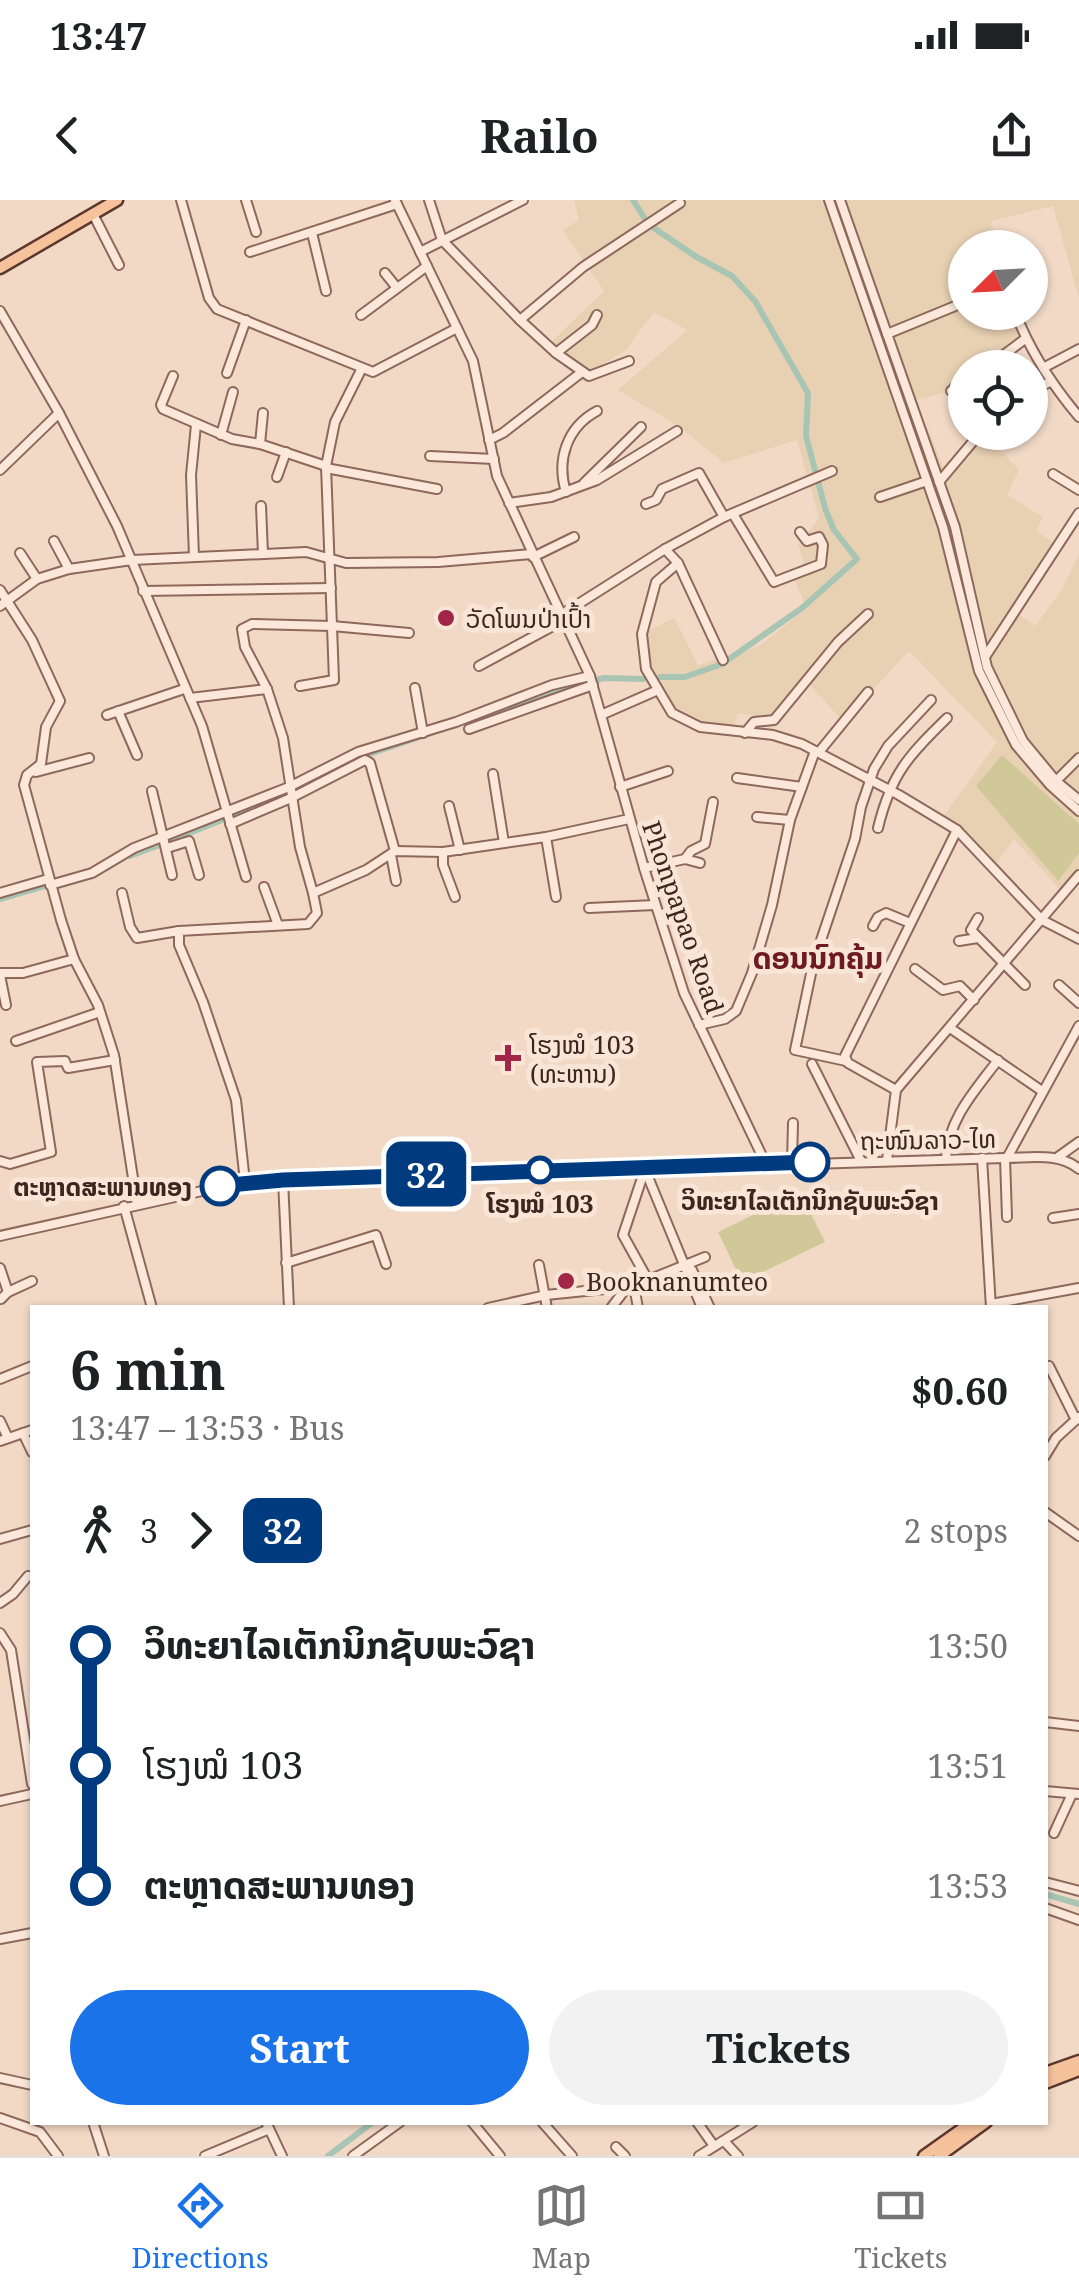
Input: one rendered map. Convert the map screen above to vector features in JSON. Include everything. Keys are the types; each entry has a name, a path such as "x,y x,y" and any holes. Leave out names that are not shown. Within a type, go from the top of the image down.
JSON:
{"main road":[{"path":"0,268 116,200"},
{"path":"1048,2073 1079,2061"},
{"path":"1048,2082 1079,2070"},
{"path":"924,2156 968,2125"},
{"path":"939,2156 982,2125"}],"street":[{"path":"180,200 209,298 217,309 373,372 457,328"},
{"path":"246,200 256,232"},
{"path":"430,200 442,240 556,352 589,376 629,361"},
{"path":"420,252 522,200"},
{"path":"830,200 928,481 966,609 978,671 1016,745 1050,785 1079,811"},
{"path":"840,200 955,528 985,656 1023,741 1056,781 1079,800"},
{"path":"250,252 396,202"},
{"name":"Phonpapao Road","path":"396,202 473,361 494,459 509,503 592,681 620,787 684,993 766,1162"},
{"path":"520,320 583,267 680,203"},
{"path":"92,214 119,264"},
{"path":"312,233 326,291"},
{"path":"361,314 427,266"},
{"path":"384,273 397,288"},
{"path":"886,334 948,309"},
{"path":"0,311 59,413 132,560 202,726 246,877"},
{"path":"556,352 588,330 598,315"},
{"path":"227,373 246,320"},
{"path":"1022,330 1032,350"},
{"path":"1010,350 1025,338"},
{"path":"1048,365 1079,349"},
{"path":"300,686 334,680 326,467 341,407 362,368"},
{"path":"490,440 582,372"},
{"path":"174,376 161,407 196,425 326,467 437,490"},
{"path":"1048,378 1079,416"},
{"path":"220,435 233,392"},
{"path":"566,492 562,460 570,436 578,423 597,411"},
{"path":"0,470 59,413"},
{"path":"260,444 263,413"},
{"path":"194,557 191,474 196,425"},
{"path":"584,483 641,426"},
{"path":"509,503 566,492 610,473 677,432"},
{"path":"939,482 966,450"},
{"path":"278,477 286,452"},
{"path":"430,456 494,459"},
{"path":"479,666 562,618 665,549 760,499 832,471"},
{"path":"646,504 656,500 662,490 698,473 774,582 821,564 823,545 819,537 807,542 800,532"},
{"path":"1054,474 1079,490"},
{"path":"880,496 928,481"},
{"path":"261,506 263,554"},
{"path":"985,656 1079,513"},
{"path":"3,603 38,579 68,568 132,560 306,552 346,563 438,562 532,556 574,537"},
{"path":"54,541 68,568"},
{"path":"665,549 678,563 723,660"},
{"path":"20,552 38,579"},
{"path":"678,563 656,582 642,634 646,669 672,713 700,727 773,735 817,751 890,790 957,830 1042,920 1079,939"},
{"path":"143,591 331,588"},
{"path":"0,590 3,603 32,640 60,701 46,727 41,764 27,775 26,792 74,958 100,1012 115,1060 137,1204"},
{"path":"745,733 754,722 774,720 838,642 868,614"},
{"path":"122,893 130,927 137,938 180,931 310,922 317,913 291,798 283,738 267,689 245,647 243,627 332,626 410,633"},
{"path":"468,729 592,681"},
{"path":"0,893 92,873 134,848 290,787 358,752 423,733 552,685 592,681"},
{"path":"415,688 423,733"},
{"path":"107,715 187,693 267,689"},
{"path":"601,715 658,690"},
{"path":"699,1026 725,1019 736,1011 752,973 772,905 790,820 802,787 817,751 868,692"},
{"path":"896,1090 846,1061 795,1050 813,964 856,840 870,779 888,746 931,700"},
{"path":"118,711 137,755"},
{"path":"878,828 890,790 906,760 947,718"},
{"path":"27,775 89,758"},
{"path":"1056,781 1079,758"},
{"path":"230,824 369,761 393,853 396,881"},
{"path":"620,787 668,770"},
{"path":"492,774 504,843"},
{"path":"737,778 802,787"},
{"path":"152,792 172,875"},
{"path":"685,859 705,844 713,802"},
{"path":"448,806 460,850"},
{"path":"757,817 790,820"},
{"path":"313,893 366,870 393,853 460,850 630,819"},
{"path":"846,1061 846,1054 957,830"},
{"path":"546,837 556,896"},
{"path":"167,848 189,840 198,875"},
{"path":"443,852 444,868 455,897"},
{"path":"644,868 685,859 700,863"},
{"path":"887,1160 896,1090 1079,875"},
{"path":"264,887 278,925"},
{"path":"589,908 655,905"},
{"path":"873,926 886,913 910,924"},
{"path":"978,918 971,928 1024,984"},
{"path":"180,931 177,937 182,956 236,1100 245,1182"},
{"path":"959,941 978,938"},
{"path":"6,1004 0,974 74,958"},
{"path":"915,969 942,990 960,986 974,1000"},
{"path":"1059,986 1079,1003"},
{"path":"16,1042 100,1012"},
{"path":"1007,1217 1006,1158 1079,1026"},
{"path":"950,1028 1042,1091"},
{"path":"0,1161 10,1164 51,1152 37,1062 64,1062 68,1068 115,1060"},
{"path":"946,1158 950,1130 962,1106 998,1060"},
{"path":"812,1064 860,1161"},
{"path":"792,1162 793,1123"},
{"path":"1058,1158 1079,1142"},
{"name":"ຖະໜົນລາວ-ໄທ","path":"0,1236 245,1182 946,1158 1058,1158 1079,1169"},
{"path":"982,1158 991,1305"},
{"path":"646,1169 684,1266 704,1305"},
{"path":"646,1169 623,1236 648,1280"},
{"path":"283,1180 289,1305"},
{"path":"124,1206 151,1305"},
{"path":"1053,1218 1079,1214"},
{"path":"286,1263 376,1235 386,1264"},
{"path":"508,1305 546,1295 630,1287 705,1257"},
{"path":"539,1265 547,1305"},
{"path":"0,1268 4,1296 32,1281"},
{"path":"614,1305 630,1287"},
{"path":"630,1287 637,1305"},
{"path":"996,1305 1079,1288"},
{"path":"1048,1451 1078,1418 1049,1366"},
{"path":"0,1379 30,1367"},
{"path":"0,1420 4,1439 30,1431"},
{"path":"22,1433 30,1448"},
{"path":"1048,1514 1079,1536"},
{"path":"0,1539 30,1531"},
{"path":"0,1603 28,1576"},
{"path":"0,1633 11,1650 30,1771"},
{"path":"1048,1722 1079,1726"},
{"path":"1048,1790 1076,1794 1054,1833"},
{"path":"0,1801 30,1794"},
{"path":"1048,1883 1079,1891"},
{"path":"1048,1909 1079,1920"},
{"path":"0,1939 30,1933"},
{"path":"0,2078 30,2084"},
{"path":"0,2118 40,2132 58,2156"},
{"path":"94,2125 104,2156"},
{"path":"474,2125 500,2156"},
{"path":"545,2125 572,2156"},
{"path":"699,2125 714,2146"},
{"path":"699,2156 748,2125"},
{"path":"205,2156 266,2126 282,2156"},
{"path":"353,2156 371,2143 379,2130"},
{"path":"724,2141 738,2156"},
{"path":"371,2143 378,2156"},
{"path":"616,2147 625,2156"}],"shaded area":[{"path":"574,200 1079,200 1079,299 1053,206 991,221 993,230 948,230 948,330 1022,330 1025,339 1010,350 948,350 948,392 916,400 945,471 965,450 1001,450 1019,470 1007,495 1043,517 1036,531 1058,545 1016,612 1035,626 1062,589 1079,554 1079,876 1064,894 1014,839 994,867 941,820 997,742 909,651 855,709 840,718 807,682 774,719 738,713 732,730 700,727 672,713 646,669 642,634 674,618 698,665 759,646 807,608 794,579 805,566 798,545 819,518 797,440 724,463 680,427 618,390 687,330 654,312 625,351 589,372 551,342 604,291 563,230 579,220"},
{"path":"1002,755 1079,824 1079,853 1058,881 976,786"},
{"path":"800,1192 825,1242 742,1282 718,1232"}],"waterway":[{"path":"633,200 647,222"},
{"path":"651,226 732,276 755,301 808,393 806,436 825,508 834,530 857,559 802,608 722,664 685,677 660,677"},
{"path":"292,792 364,756 556,690 604,678 643,679"},
{"path":"169,841 285,795"},
{"path":"130,856 162,844"},
{"path":"0,899 48,885"},
{"path":"1048,1895 1079,1904"},
{"path":"328,2156 369,2125"}],"bus line":[{"name":"32","path":"220,1186 496,1171 810,1162"}],"place":[{"name":"ວັດໂພນປ່າເປົ້າ","path":"446,618"},
{"name":"ໂຮງໝໍ 103 (ທະຫານ)","path":"508,1058"},
{"name":"ວິທະຍາໄລເຕັກນິກຊັບພະວົຊາ","path":"810,1162"},
{"name":"ໂຮງໝໍ 103","path":"540,1170"},
{"name":"ຕະຫຼາດສະພານທອງ","path":"220,1186"},
{"name":"Booknanumteo","path":"566,1281"}],"district":[{"name":"ດອນນົກຄຸ້ມ","path":"818,957"}]}
